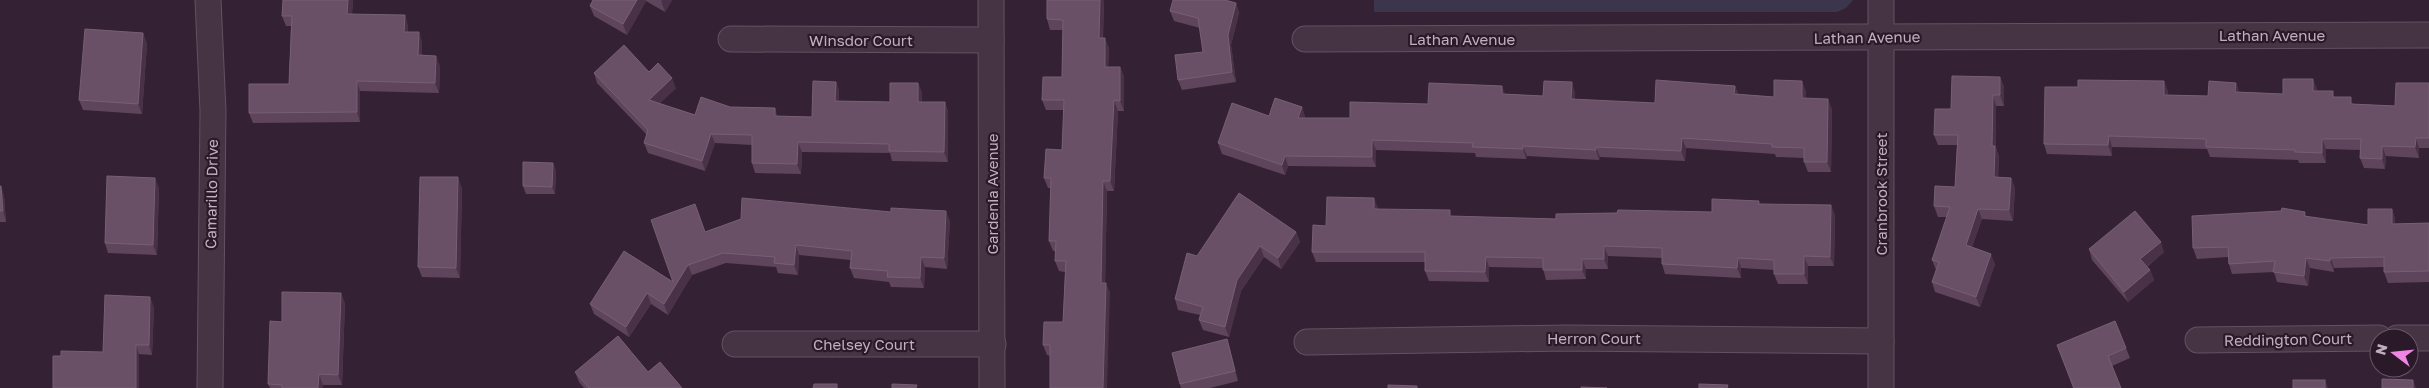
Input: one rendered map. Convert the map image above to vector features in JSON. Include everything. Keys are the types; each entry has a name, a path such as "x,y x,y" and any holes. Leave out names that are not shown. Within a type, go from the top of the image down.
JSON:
{"street":[{"name":"Camarillo Drive","path":"208,0 213,111 210,388"},
{"name":"Gardenia Avenue","path":"990,0 992,388"},
{"name":"Cranbrook Street","path":"1881,0 1881,388"},
{"name":"Lathan Avenue","path":"1305,39 2429,35"},
{"name":"Winsdor Court","path":"731,39 991,40"},
{"name":"Herron Court","path":"1307,342 1566,338 1881,341"},
{"name":"Reddington Court","path":"2198,340 2369,338"},
{"name":"Chelsey Court","path":"735,344 993,344"}],"shaded area":[{"path":"1374,0 1853,0 1846,8 1837,12 1374,12"}],"building":[{"path":"283,0 348,0 347,14 405,15 404,32 419,32 418,55 436,56 435,83 357,81 357,112 249,113 249,84 289,84 292,16 282,16"},
{"path":"593,0 637,0 623,24 590,6"},
{"path":"1047,0 1100,0 1099,38 1105,38 1105,67 1120,67 1120,101 1114,100 1110,181 1103,181 1101,283 1106,283 1103,388 1050,388 1050,345 1043,345 1044,322 1063,322 1066,261 1055,261 1056,241 1049,241 1051,178 1044,178 1046,149 1062,150 1064,100 1042,100 1043,77 1062,77 1063,20 1047,19"},
{"path":"1173,0 1225,0 1236,3 1228,35 1232,72 1178,80 1175,55 1203,52 1198,18 1170,11"},
{"path":"85,29 143,33 138,104 79,100"},
{"path":"624,45 649,72 658,63 672,78 649,100 695,115 701,97 730,107 775,108 775,116 812,117 813,81 836,82 835,101 890,102 890,83 918,83 918,102 945,102 944,152 889,151 889,144 798,142 797,164 752,163 752,135 711,134 702,161 644,143 648,130 594,73"},
{"path":"1952,76 2000,77 2000,95 1993,95 1992,146 1995,146 1994,177 2011,178 2009,210 1978,209 1966,245 1991,254 1976,297 1932,282 1939,262 1932,260 1950,207 1934,206 1935,186 1955,187 1958,135 1934,135 1935,109 1951,109"},
{"path":"2283,79 2313,79 2313,91 2333,91 2333,97 2351,97 2351,104 2395,106 2396,83 2429,83 2429,138 2416,138 2415,147 2382,146 2382,159 2360,158 2361,139 2322,139 2322,153 2295,152 2295,150 2206,147 2206,139 2109,136 2108,145 2044,144 2045,87 2078,87 2078,80 2164,81 2164,95 2208,96 2209,81 2236,83 2235,92 2283,94"},
{"path":"1656,80 1735,86 1734,94 1774,97 1774,80 1802,81 1802,98 1828,99 1827,162 1804,162 1804,148 1772,147 1772,144 1682,138 1681,151 1596,147 1596,150 1523,146 1523,149 1472,147 1473,143 1372,140 1372,157 1285,156 1282,165 1218,143 1232,103 1269,116 1275,98 1302,107 1298,118 1350,118 1350,102 1428,104 1429,83 1502,86 1502,94 1543,96 1544,81 1572,82 1571,99 1655,103"},
{"path":"523,162 553,163 552,187 523,186"},
{"path":"107,176 155,178 153,245 105,243"},
{"path":"420,177 458,177 456,268 418,267"},
{"path":"1,186 3,211 0,211"},
{"path":"1239,193 1296,232 1278,258 1260,246 1237,280 1225,327 1199,320 1203,307 1175,299 1187,253 1197,256"},
{"path":"1327,197 1374,198 1374,209 1450,210 1450,216 1556,219 1556,214 1617,213 1618,210 1712,212 1712,199 1759,201 1758,204 1831,205 1830,257 1804,256 1804,274 1774,274 1774,260 1738,258 1737,268 1662,264 1662,248 1604,246 1604,259 1582,259 1582,270 1543,270 1543,258 1486,257 1485,272 1425,271 1425,252 1312,252 1313,225 1326,226"},
{"path":"742,198 891,212 891,208 946,211 944,258 921,257 920,278 887,277 888,271 850,268 852,251 796,245 794,265 774,263 775,257 723,253 688,265 664,304 647,293 626,327 590,304 624,251 673,282 651,220 695,204 705,232 741,219"},
{"path":"2282,208 2305,212 2304,216 2368,225 2368,209 2392,209 2392,224 2429,223 2429,271 2384,272 2384,257 2331,258 2330,261 2306,258 2304,276 2273,272 2275,261 2229,264 2228,247 2193,248 2192,216 2281,211"},
{"path":"2135,211 2161,242 2140,259 2150,270 2124,292 2089,249"},
{"path":"282,292 341,293 338,375 319,374 318,388 282,388 282,385 268,384 270,321 282,322"},
{"path":"105,295 150,297 149,345 136,345 136,388 53,388 53,356 61,356 61,351 103,352"},
{"path":"2115,321 2126,348 2108,356 2121,388 2074,388 2057,345"},
{"path":"618,336 648,372 660,362 682,388 589,388 575,372"},
{"path":"1227,339 1235,371 1180,384 1172,353"},
{"path":"2382,379 2413,380 2413,388 2382,388"},
{"path":"2293,380 2325,380 2325,388 2293,388"},
{"path":"814,384 837,384 837,388 813,388"},
{"path":"892,384 917,385 916,388 892,388"},
{"path":"1699,384 1728,385 1727,388 1699,388"},
{"path":"1388,385 1417,386 1417,388 1388,388"}]}
